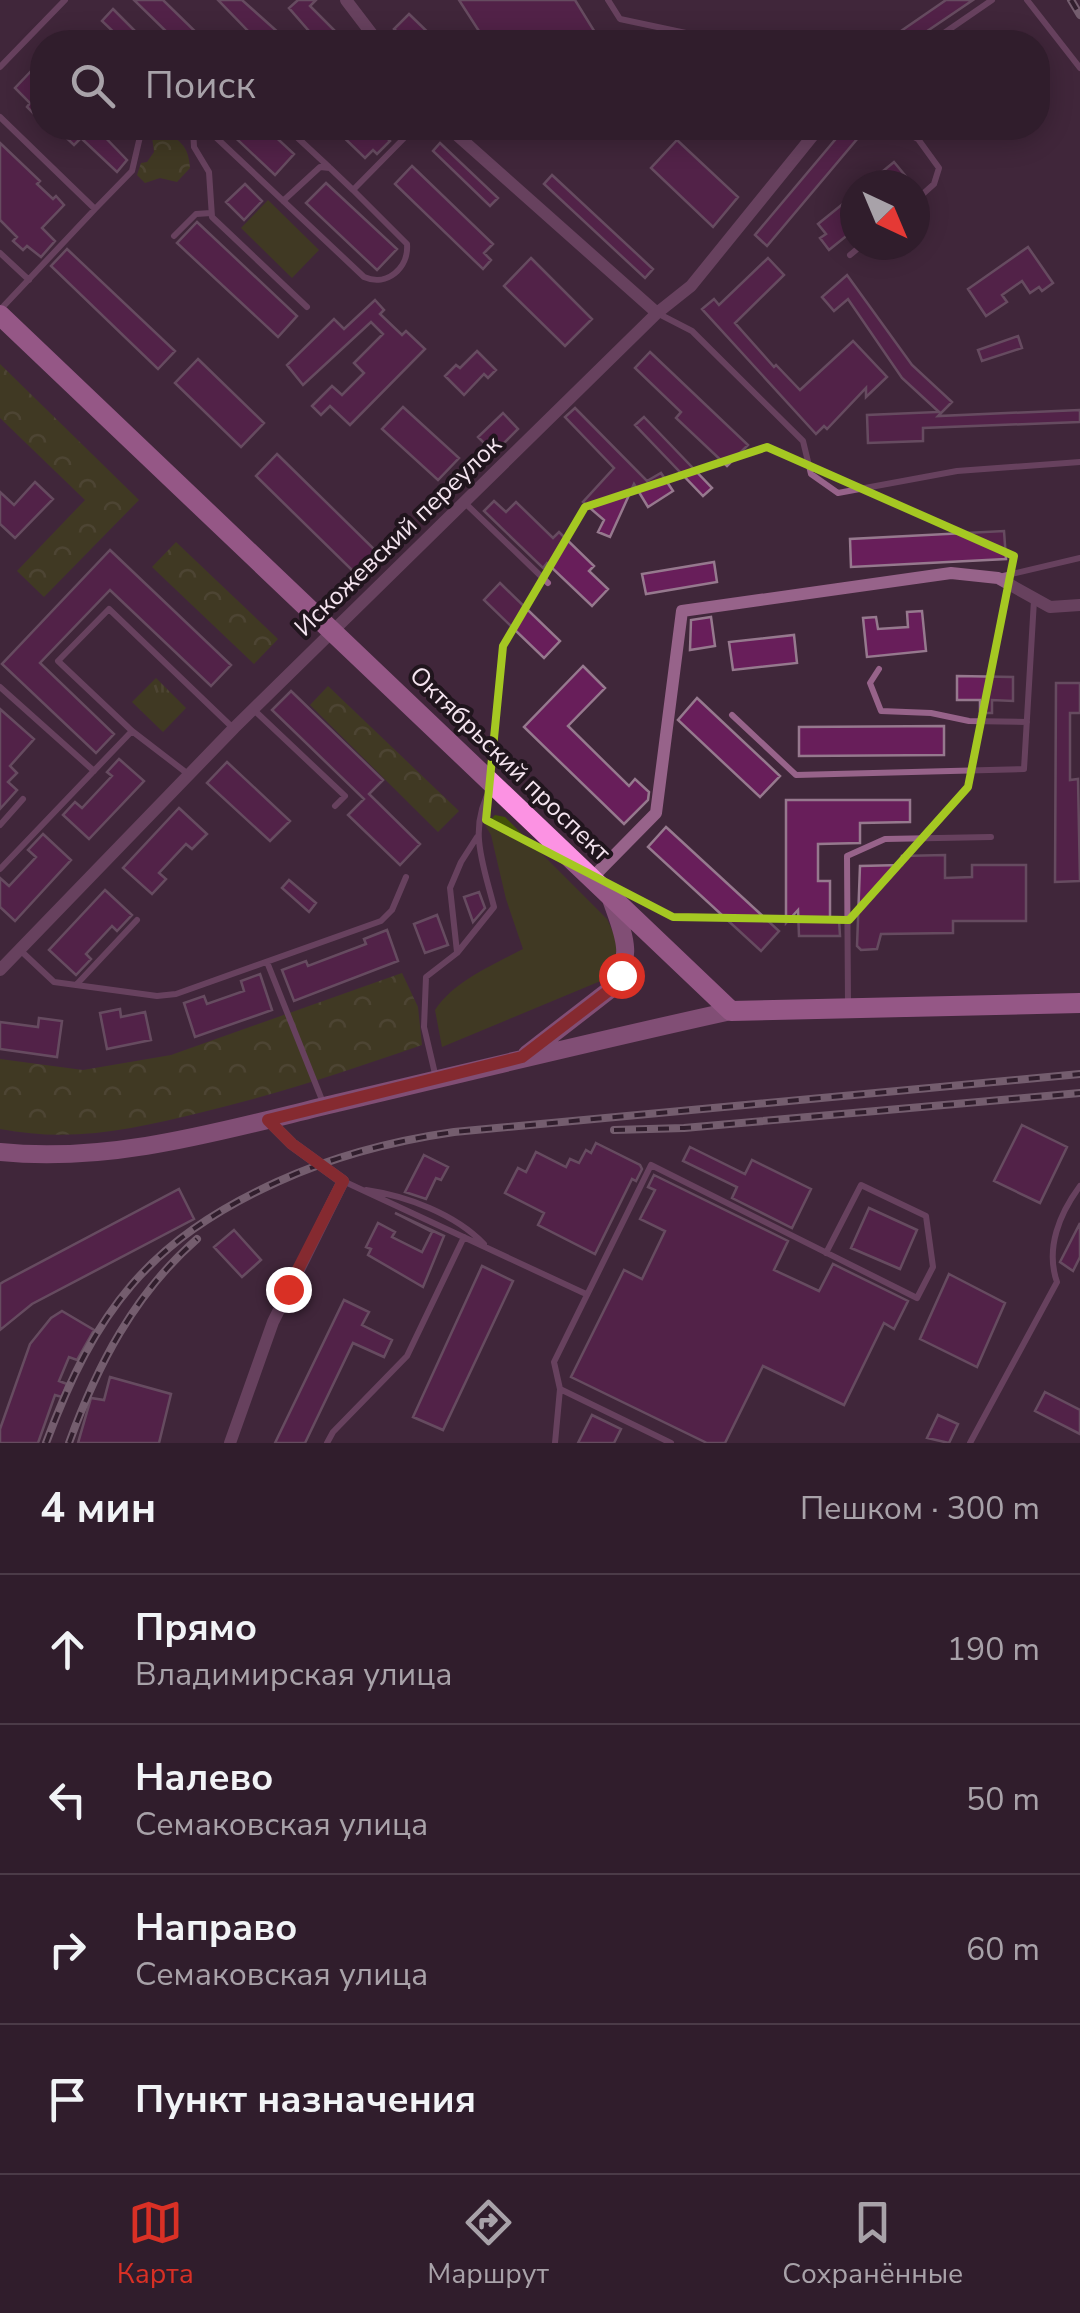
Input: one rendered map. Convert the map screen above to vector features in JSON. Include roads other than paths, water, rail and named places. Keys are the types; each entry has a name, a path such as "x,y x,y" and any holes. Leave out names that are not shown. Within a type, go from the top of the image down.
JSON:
{"main road":[{"name":"Октябрьский проспект","path":"0,312 730,1011"},
{"path":"522,1057 612,988 621,975 626,945 601,885"},
{"path":"0,1152 48,1156 86,1153 190,1137 730,1011 1080,1002"}],"street":[{"path":"346,0 369,30"},
{"path":"462,140 658,314"},
{"name":"Искожевский переулок","path":"0,970 234,728 691,286 809,140"},
{"path":"601,885 656,814 682,611 951,572 998,578 1050,607 1080,605"},
{"path":"230,1443 273,1322 343,1181 292,1144 268,1120"}],"lane":[{"path":"36,30 65,0"},
{"path":"608,0 620,19 672,30"},
{"path":"948,30 992,0"},
{"path":"1027,0 1080,68"},
{"path":"0,67 30,36"},
{"path":"0,118 96,209"},
{"path":"0,312 132,170 139,140"},
{"path":"194,140 208,172 211,214 307,307"},
{"path":"219,140 364,277 385,280 403,264 406,244 300,140"},
{"path":"353,190 402,140"},
{"path":"917,140 940,168 930,187"},
{"path":"283,201 316,168 330,168"},
{"path":"174,236 196,214 211,214"},
{"path":"0,253 28,280"},
{"path":"658,314 692,331 803,441 811,474 838,493 957,471 1080,462"},
{"path":"464,502 548,583"},
{"path":"998,578 1080,558"},
{"path":"732,715 796,776 1024,769 1034,598"},
{"path":"189,775 132,731 58,660 109,608 234,728"},
{"path":"880,668 870,682 881,711 931,714 969,722 1027,722"},
{"path":"0,687 94,771"},
{"path":"253,710 345,796 335,806"},
{"path":"0,869 132,731"},
{"path":"436,1079 424,1027 426,976 457,953 494,907 477,837 478,816 494,784"},
{"path":"0,825 23,800"},
{"path":"457,953 450,888 460,862 477,837"},
{"path":"848,1006 847,856 885,839 990,837"},
{"path":"20,950 54,982 157,996 176,994 381,921 392,910 406,877"},
{"path":"76,985 137,920"},
{"path":"267,962 324,1106"},
{"path":"555,1443 560,1389 554,1362 651,1165 916,1298 933,1268 926,1216 861,1184 826,1252"},
{"path":"343,1181 586,1294"},
{"path":"970,1443 1057,1282 1052,1268 1054,1238 1064,1209 1080,1186"},
{"path":"358,1188 393,1194 432,1211 473,1232 489,1248"},
{"path":"328,1443 332,1432 407,1356 464,1237"},
{"path":"560,1389 671,1443"}],"railway":[{"path":"1071,0 1080,15"},
{"path":"46,1443 85,1355 107,1318 160,1256 232,1205 320,1164 386,1145 454,1132 1080,1074"},
{"path":"614,1130 684,1128 1080,1093"},
{"path":"69,1443 105,1359 136,1307 197,1239"}]}
